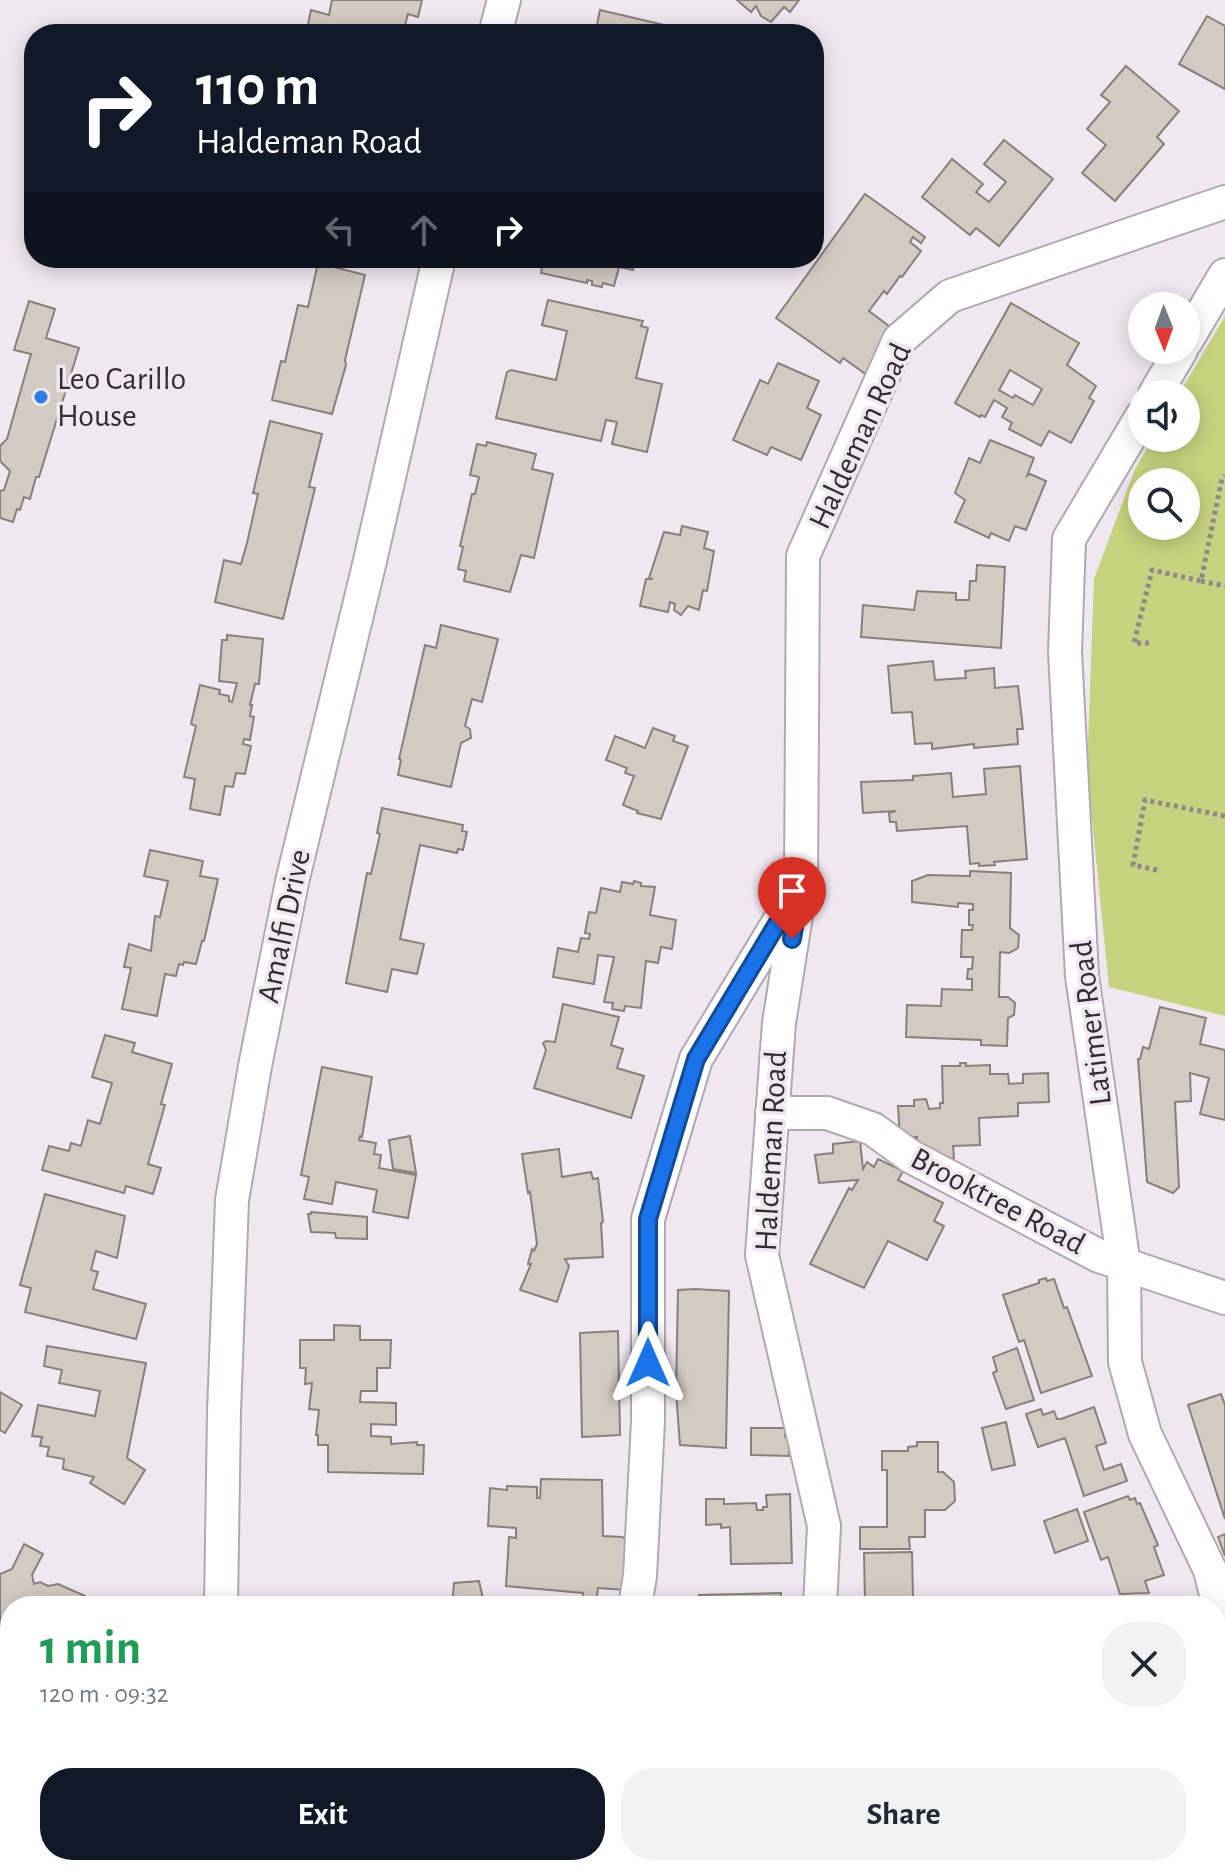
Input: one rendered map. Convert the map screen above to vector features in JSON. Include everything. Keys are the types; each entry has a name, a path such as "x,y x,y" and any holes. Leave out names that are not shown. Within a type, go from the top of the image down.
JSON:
{"street":[{"path":"498,24 504,0"},
{"name":"Haldeman Road","path":"820,1596 824,1526 762,1255 779,1023 801,884 803,556 899,340 950,296 1225,202"},
{"name":"Amalfi Drive","path":"221,1596 232,1200 292,882 437,268"},
{"path":"1200,317 1225,275"},
{"name":"Latimer Road","path":"1128,440 1069,539 1065,652 1082,976 1124,1265 1125,1362 1145,1434 1210,1570 1216,1596"},
{"name":"Haldeman Road","path":"637,1596 648,1421 648,1219 696,1059 801,884"},
{"name":"Brooktree Road","path":"772,1113 827,1113 873,1129 910,1156 1099,1256 1225,1298"}],"path":[{"path":"1201,581 1222,478 1225,476"},
{"path":"1149,643 1134,643 1152,570 1225,586"},
{"path":"1157,870 1133,865 1145,800 1225,816"}],"green space":[{"path":"1225,316 1225,1016 1109,987 1087,770 1094,579 1128,488 1128,540 1200,540 1200,468 1136,468 1145,452 1200,452 1200,380 1187,380 1197,364 1200,364 1200,358"}],"building":[{"path":"332,0 422,0 418,17 408,14 405,24 308,24 311,10 329,15"},
{"path":"737,0 799,0 790,12 784,7 771,22 761,16 756,6 751,12"},
{"path":"600,10 660,24 597,24"},
{"path":"1207,16 1225,26 1225,89 1179,64"},
{"path":"1126,66 1179,111 1157,137 1164,144 1115,201 1082,173 1106,145 1087,129 1110,102 1101,95"},
{"path":"1004,140 1053,179 999,246 976,228 970,235 922,197 952,159 983,184 976,192 989,202 1006,182 984,164"},
{"path":"865,194 925,237 921,243 913,237 910,242 921,251 902,277 887,294 884,291 869,311 897,332 867,375 843,358 840,363 776,318 812,268 824,268 824,251"},
{"path":"317,268 338,268 365,275 332,414 272,400 281,361 285,362 298,305 308,307"},
{"path":"542,268 619,268 614,286 603,283 602,287 592,285 592,281 587,280 587,283 541,273"},
{"path":"548,300 643,321 641,326 648,328 636,378 662,384 647,452 612,444 617,422 606,420 601,441 496,418 507,372 511,370 556,380 567,331 542,325"},
{"name":"Leo Carillo House","path":"29,301 55,309 46,338 79,348 39,477 36,477 30,499 24,497 13,522 0,518 0,491 4,490 10,471 0,461 0,446 7,439 31,354 14,350"},
{"path":"1011,303 1079,343 1067,365 1096,386 1089,398 1094,401 1071,443 1049,431 1041,446 1009,429 1012,423 1002,417 1007,408 994,400 985,417 955,403","holes":["1010,370 1042,389 1033,405 999,390"]},
{"path":"778,363 819,381 807,408 821,415 801,460 771,447 767,455 733,440 760,380 768,384"},
{"path":"270,421 322,434 309,487 315,488 283,619 215,602 224,560 241,564 258,494 253,493"},
{"path":"990,440 1034,458 1027,476 1030,474 1046,481 1026,530 1015,526 1009,541 991,533 989,538 955,522 965,500 955,493 969,458 980,463"},
{"path":"487,442 536,454 532,469 553,474 534,558 521,555 510,592 464,581 466,571 458,569 463,547 460,546 479,477 470,475 477,444 486,446"},
{"path":"682,526 708,532 704,548 714,551 707,591 703,590 699,610 688,606 681,615 674,610 675,604 670,602 668,612 640,606 646,579 653,579 649,578 664,532 680,535"},
{"path":"977,565 1005,567 1001,648 861,637 863,605 914,610 917,591 956,593 956,600 969,600 970,581 976,581"},
{"path":"441,625 498,639 482,702 472,699 465,726 470,729 471,738 461,743 451,787 398,775 425,645 436,648"},
{"path":"227,635 263,639 259,684 255,684 250,705 250,716 254,717 250,740 244,739 243,744 251,746 245,774 236,773 233,787 225,786 220,815 190,809 195,779 184,777 196,726 191,724 200,685 220,690 219,694 229,696 232,702 237,683 219,681 222,640 227,640"},
{"path":"933,661 935,680 966,678 965,671 994,668 995,688 1018,686 1023,729 1017,729 1018,744 974,748 974,744 932,749 932,743 915,744 912,712 892,713 888,666"},
{"path":"653,728 675,736 673,741 688,746 661,819 637,813 623,805 634,776 625,773 627,768 606,760 615,736 645,748"},
{"path":"1020,766 1027,859 994,862 995,865 970,864 967,826 897,831 896,822 890,822 889,813 896,811 863,813 861,782 913,780 913,776 951,773 953,797 986,794 984,769"},
{"path":"382,808 463,825 462,831 467,832 463,850 458,849 457,853 420,845 400,939 424,944 417,974 392,969 387,992 346,983 367,873 371,874 380,834 377,833"},
{"path":"150,850 203,861 200,876 218,879 196,964 184,962 183,965 179,964 176,976 165,974 157,1016 122,1009 131,968 124,967 129,944 151,951 155,916 160,917 168,881 144,876"},
{"path":"970,871 1011,873 1010,928 1019,935 1018,948 1009,953 1000,952 999,997 1008,997 1015,1003 1014,1015 1008,1018 1007,1046 981,1045 981,1040 906,1037 907,1005 941,1006 942,989 972,990 972,979 967,979 973,957 961,957 962,930 972,930 969,910 973,910 973,904 958,903 958,907 912,902 912,881 928,875 970,876"},
{"path":"634,881 641,883 641,886 655,887 650,915 676,920 672,949 661,947 658,963 646,961 641,1008 625,1006 624,1011 612,1009 613,1003 604,1002 614,957 598,955 594,984 553,977 558,948 578,952 581,938 589,939 590,934 585,933 589,912 596,913 601,888 620,892 622,882 633,884"},
{"path":"563,1004 619,1017 611,1045 623,1049 617,1068 644,1076 631,1118 534,1088 546,1050 543,1043 555,1042"},
{"path":"1160,1007 1206,1018 1200,1044 1225,1050 1225,1120 1200,1114 1209,1078 1190,1073 1191,1101 1175,1102 1179,1187 1173,1193 1147,1182 1138,1059 1143,1047 1149,1049"},
{"path":"105,1035 135,1043 132,1052 172,1064 161,1104 165,1105 148,1164 161,1168 153,1194 126,1186 124,1193 42,1170 49,1146 69,1151 71,1143 81,1146 88,1120 100,1124 112,1083 92,1077"},
{"path":"960,1063 966,1063 966,1066 990,1065 990,1074 1008,1074 1009,1084 1023,1083 1023,1074 1048,1073 1049,1102 1018,1103 1018,1116 979,1118 980,1145 953,1146 954,1158 918,1159 917,1137 900,1137 898,1106 914,1106 914,1100 926,1099 929,1109 940,1108 940,1103 943,1103 942,1066 960,1066"},
{"path":"322,1067 372,1077 359,1140 376,1143 374,1154 381,1155 379,1168 416,1175 408,1218 373,1212 377,1190 336,1182 332,1204 304,1199 309,1177 301,1175"},
{"path":"410,1136 416,1173 393,1169 389,1140"},
{"path":"860,1141 863,1169 867,1162 874,1167 878,1159 903,1171 898,1180 943,1203 934,1221 944,1226 927,1260 888,1241 864,1288 810,1264 849,1188 852,1190 858,1180 819,1183 815,1155 833,1153 833,1144"},
{"path":"559,1149 562,1177 591,1172 593,1179 598,1178 603,1257 565,1259 569,1266 557,1302 520,1290 531,1264 528,1264 532,1249 534,1251 537,1244 522,1154"},
{"path":"45,1194 125,1216 117,1258 96,1251 91,1270 98,1272 93,1289 146,1304 136,1339 25,1312 31,1288 20,1285"},
{"path":"308,1214 367,1217 367,1239 336,1238 335,1233 311,1232"},
{"path":"1046,1278 1047,1281 1054,1279 1092,1376 1041,1393 1024,1340 1019,1342 1003,1295"},
{"path":"678,1290 729,1291 726,1448 680,1445 676,1392"},
{"path":"334,1325 360,1326 360,1340 391,1340 390,1368 377,1368 377,1391 361,1391 360,1402 396,1403 396,1425 371,1424 371,1436 391,1437 391,1444 417,1442 417,1445 424,1445 423,1474 328,1472 328,1445 318,1445 316,1435 319,1410 309,1409 312,1383 305,1384 306,1368 300,1368 300,1340 334,1340"},
{"path":"618,1331 620,1435 582,1437 580,1333"},
{"path":"47,1346 146,1363 127,1458 145,1470 124,1504 90,1483 94,1477 63,1469 64,1459 47,1456 49,1447 40,1446 42,1437 32,1436 38,1405 95,1416 100,1391 59,1383 62,1370 44,1366"},
{"path":"1017,1348 1034,1400 1006,1409 993,1373 997,1371 993,1357"},
{"path":"0,1392 22,1405 5,1433 0,1430"},
{"path":"1221,1394 1225,1405 1225,1519 1188,1405"},
{"path":"1094,1407 1106,1443 1096,1446 1104,1470 1121,1464 1127,1481 1084,1496 1065,1438 1038,1447 1026,1414 1041,1409 1043,1415 1054,1411 1057,1419 1061,1419"},
{"path":"1006,1422 1015,1465 992,1470 982,1428"},
{"path":"751,1428 785,1428 785,1437 790,1436 789,1456 751,1455"},
{"path":"917,1442 938,1442 938,1472 943,1472 954,1482 955,1501 945,1510 925,1510 925,1537 909,1537 910,1549 860,1549 860,1527 887,1527 887,1470 882,1470 882,1451 908,1451 908,1447 917,1446"},
{"path":"541,1479 602,1480 603,1536 622,1537 630,1541 625,1590 598,1588 597,1596 583,1596 583,1593 506,1586 509,1537 516,1538 516,1528 488,1526 490,1488 537,1487 537,1498 540,1498"},
{"path":"790,1494 792,1563 731,1564 730,1527 706,1525 706,1499 724,1499 724,1504 756,1503 757,1510 763,1510 767,1507 766,1495"},
{"path":"1128,1496 1130,1500 1135,1498 1137,1504 1140,1503 1158,1545 1154,1547 1164,1575 1145,1581 1149,1593 1120,1594 1108,1557 1101,1560 1084,1512"},
{"path":"1077,1509 1088,1541 1055,1553 1044,1521"},
{"path":"1225,1534 1225,1556 1218,1537"},
{"path":"24,1544 43,1554 32,1575 34,1584 58,1584 85,1596 0,1596 0,1574 12,1569"},
{"path":"912,1552 913,1596 865,1596 864,1553"},
{"path":"479,1581 482,1596 453,1596 454,1583"},
{"path":"781,1593 781,1596 699,1595"}],"place":[{"name":"Leo Carillo House","path":"41,397"}],"route":[{"path":"648,1363 648,1219 696,1059 801,884 792,939"}]}
